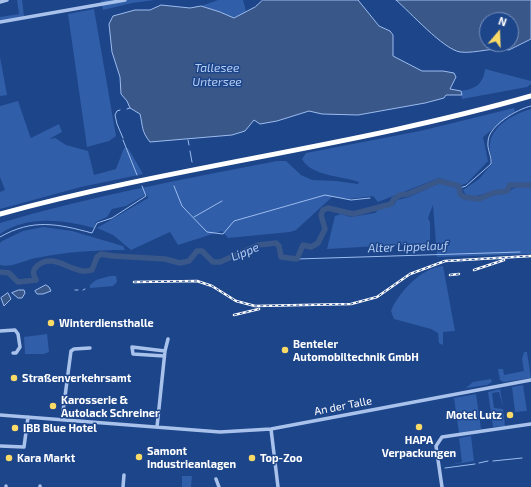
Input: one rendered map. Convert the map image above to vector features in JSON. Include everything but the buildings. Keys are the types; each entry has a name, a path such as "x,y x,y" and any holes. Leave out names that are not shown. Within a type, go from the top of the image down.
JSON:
{"highway":[{"path":"0,214 98,189 408,127 531,96"}],"street":[{"path":"0,2 7,0"},
{"path":"0,22 125,0"},
{"path":"0,331 15,330 18,334 20,347 16,353 14,353"},
{"path":"157,427 164,356 168,338"},
{"path":"62,419 71,351 74,349 90,348"},
{"path":"164,356 133,354 132,348 165,351"},
{"name":"An der Talle","path":"0,415 220,432 271,429 531,380"},
{"path":"0,446 24,447 28,417"},
{"path":"442,487 436,446 442,437 531,424"},
{"path":"271,429 278,487"},
{"path":"123,487 124,475"},
{"path":"216,479 219,487"}],"shaded area":[{"path":"17,0 22,0 24,16 0,21 0,17 19,14"},
{"path":"155,0 132,3 103,10 101,1"},
{"path":"218,0 243,0 246,11 240,16 232,18 220,12 201,6"},
{"path":"94,9 116,136 109,141 87,147 68,14"},
{"path":"0,57 7,95 0,96"},
{"path":"485,69 531,81 531,84 527,87 462,99 461,91 471,89 478,85 483,78"},
{"path":"18,101 31,138 59,124 62,132 49,139 55,138 66,145 88,151 94,175 116,169 124,148 128,148 143,174 81,187 0,209 0,192 5,190 0,177 0,106"},
{"path":"514,108 515,111 483,137 488,161 467,183 462,185 439,178 378,202 373,196 350,199 332,197 296,230 290,232 228,238 222,231 178,245 170,232 131,250 113,235 97,228 148,198 147,194 126,206 112,209 107,217 96,222 94,228 58,221 46,221 22,224 0,234 0,223 34,213 207,174 277,161 286,161 301,175 312,180 358,184 359,182 328,175 312,169 306,165 302,159 306,153 420,131"},
{"path":"531,109 531,183 510,184 506,189 472,197 465,194 463,190 479,179 492,164 490,146 495,130 512,117"},
{"path":"438,184 446,184 458,189 463,198 480,200 494,195 508,193 512,189 519,187 531,187 531,254 437,257 433,205 428,218 430,222 430,243 327,249 335,216 341,214 351,217 375,213 381,207 394,205 397,200 409,197"},
{"path":"43,227 72,231 123,246 125,250 69,253 36,258 14,265 0,265 0,243 2,241 23,231"},
{"path":"443,266 455,331 443,332 443,345 439,343 438,333 431,329 394,319 391,311 399,297 412,282 427,271 435,267"},
{"path":"116,276 117,282 113,286 90,288 90,285 96,280"},
{"path":"47,334 49,352 44,354 25,354 24,337"},
{"path":"524,352 527,352 531,378 504,382 500,380 498,369 503,369 504,375 524,371 522,359"},
{"path":"491,379 492,382 487,385 466,388 473,382"},
{"path":"523,385 527,411 515,412 512,387"},
{"path":"500,389 503,407 499,392 492,393 494,408 503,409 505,426 493,427 488,392"},
{"path":"476,394 481,429 459,433 454,398"},
{"path":"471,436 474,461 449,465 462,462 459,438"},
{"path":"182,476 192,476 191,487 182,487"}],"water":[{"name":"Tallesee Untersee","path":"263,0 358,0 379,26 390,31 393,35 393,56 422,71 443,71 454,73 456,77 450,89 461,91 462,95 446,95 444,98 425,103 358,115 322,114 309,111 277,121 260,124 254,120 245,131 232,135 150,142 144,131 140,114 130,108 127,101 121,94 120,77 112,52 109,24 113,16 135,10 150,10 161,5 190,8 201,6 234,18 255,7"},
{"path":"396,0 531,0 531,39 519,45 519,12 479,12 479,51 460,52 445,44"},
{"path":"46,285 51,291 43,294 37,294 35,291"},
{"path":"19,290 24,290 25,293 22,298 18,298 12,293"},
{"path":"8,293 11,299 4,306 1,298"}],"waterway":[{"path":"460,188 466,186 491,164 488,148 489,136 498,124 511,114 531,106"},
{"path":"120,110 117,111 115,115 123,138"},
{"path":"123,140 137,175"},
{"path":"188,140 189,145"},
{"path":"190,151 192,162"},
{"name":"Lippe","path":"0,272 9,273 18,282 36,280 34,269 43,262 54,261 77,270 86,271 92,270 97,257 101,254 165,259 180,263 189,261 197,251 202,251 213,262 220,262 258,245 276,243 279,246 281,257 297,259 303,245 311,247 318,243 325,229 321,215 323,210 328,208 353,214 391,204 394,199 400,195 408,194 439,181 459,186 460,194 464,197 479,199 493,193 507,191 510,185 531,185"},
{"path":"0,237 24,227 46,224 68,227 92,233 97,223 112,218 146,196 142,186"},
{"path":"174,186 182,206 207,232 223,234 234,221 325,195 351,200 370,198"},
{"path":"194,217 222,201"},
{"name":"Alter Lippelauf","path":"297,259 520,252"},
{"path":"493,461 522,458"},
{"path":"479,463 488,461"},
{"path":"445,468 475,464"}],"railway":[{"path":"134,282 197,281 212,286 236,301 255,306 351,304 377,297 410,274 445,261 531,256"},
{"path":"474,270 504,260"},
{"path":"450,275 459,274"},
{"path":"234,315 259,309"}],"place":[{"name":"Winterdiensthalle","path":"51,323"},
{"name":"Benteler Automobiltechnik GmbH","path":"285,350"},
{"name":"Straßenverkehrsamt","path":"14,378"},
{"name":"Karosserie & Autolack Schreiner","path":"53,406"},
{"name":"Motel Lutz","path":"510,415"},
{"name":"HAPA Verpackungen","path":"419,427"},
{"name":"IBB Blue Hotel","path":"15,428"},
{"name":"Samont Industrieanlagen","path":"139,457"},
{"name":"Kara Markt","path":"9,458"},
{"name":"Top-Zoo","path":"252,458"}]}
